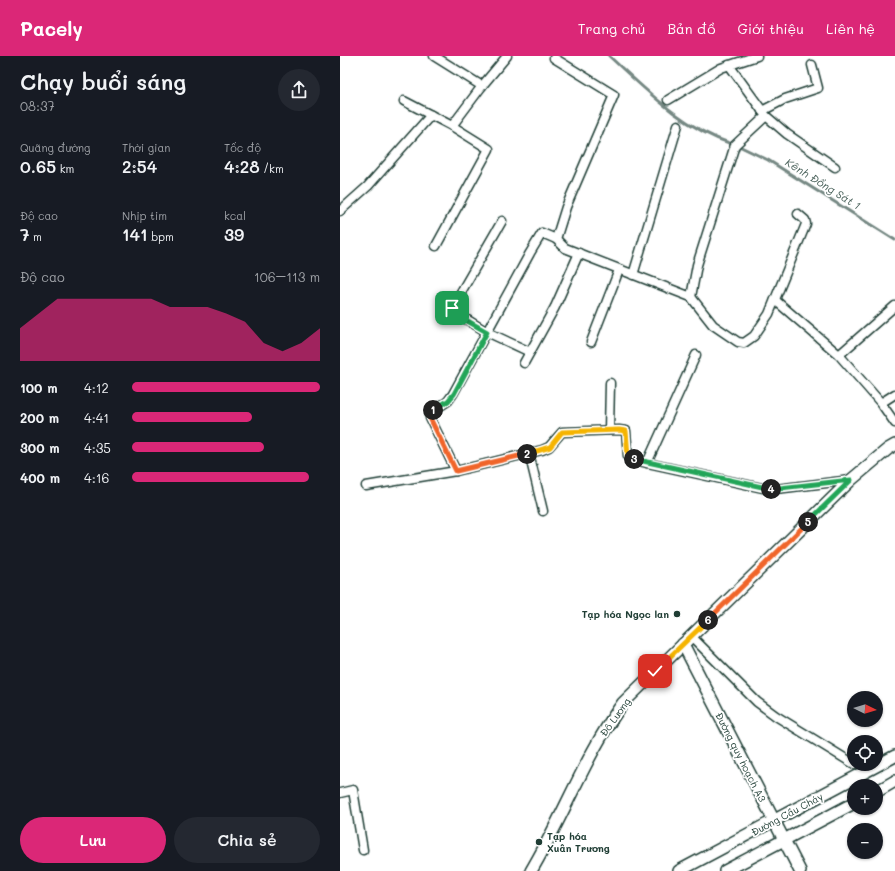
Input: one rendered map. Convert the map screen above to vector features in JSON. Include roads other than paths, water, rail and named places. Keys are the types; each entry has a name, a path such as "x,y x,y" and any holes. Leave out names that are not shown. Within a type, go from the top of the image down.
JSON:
{"main road":[{"name":"Đô Lương","path":"531,871 589,756 610,720 623,703 851,480 895,445"},
{"name":"Đường quy hoạch A3","path":"687,640 774,821 800,871"},
{"name":"Đường Cầu Cháy","path":"679,871 895,756"},
{"path":"883,788 895,782"},
{"path":"725,871 847,807"}],"street":[{"path":"434,56 482,86"},
{"path":"452,126 506,56"},
{"path":"668,100 721,68 757,56"},
{"path":"554,58 614,95 566,207 556,238"},
{"path":"729,65 764,114 787,134 836,167"},
{"path":"691,297 697,265 735,145 764,114 785,99 818,88 812,65"},
{"path":"404,101 452,126 489,149 436,246"},
{"path":"340,211 368,186 432,116"},
{"path":"633,275 678,125"},
{"path":"456,471 430,414 448,401 454,394 540,235 545,233 556,238 566,248 691,297 714,325 740,343 748,340 761,327 775,300 806,224 806,220 798,214"},
{"path":"502,221 452,308 455,314 487,332 530,352"},
{"path":"524,363 555,307 579,253"},
{"path":"591,342 619,270"},
{"path":"775,300 839,356 881,403 895,423"},
{"path":"839,356 895,306"},
{"path":"647,463 696,355"},
{"path":"609,430 610,383"},
{"path":"881,403 895,394"},
{"path":"366,486 456,471 529,453 550,447 562,432 609,430 626,431 628,456 647,463 767,489 851,480"},
{"path":"529,453 543,512"},
{"path":"687,640 757,702 847,760"},
{"path":"340,793 353,790 363,850"}],"waterway":[{"name":"Kênh Đồng Sát 1","path":"609,56 652,95 682,119 698,129 732,144"},
{"name":"Kênh Đồng Sát 1","path":"739,146 768,160 895,240"}],"place":[{"name":"Tạp hóa Ngọc lan","path":"677,614"},
{"name":"Tạp hóa Xuân Trương","path":"539,842"}]}
